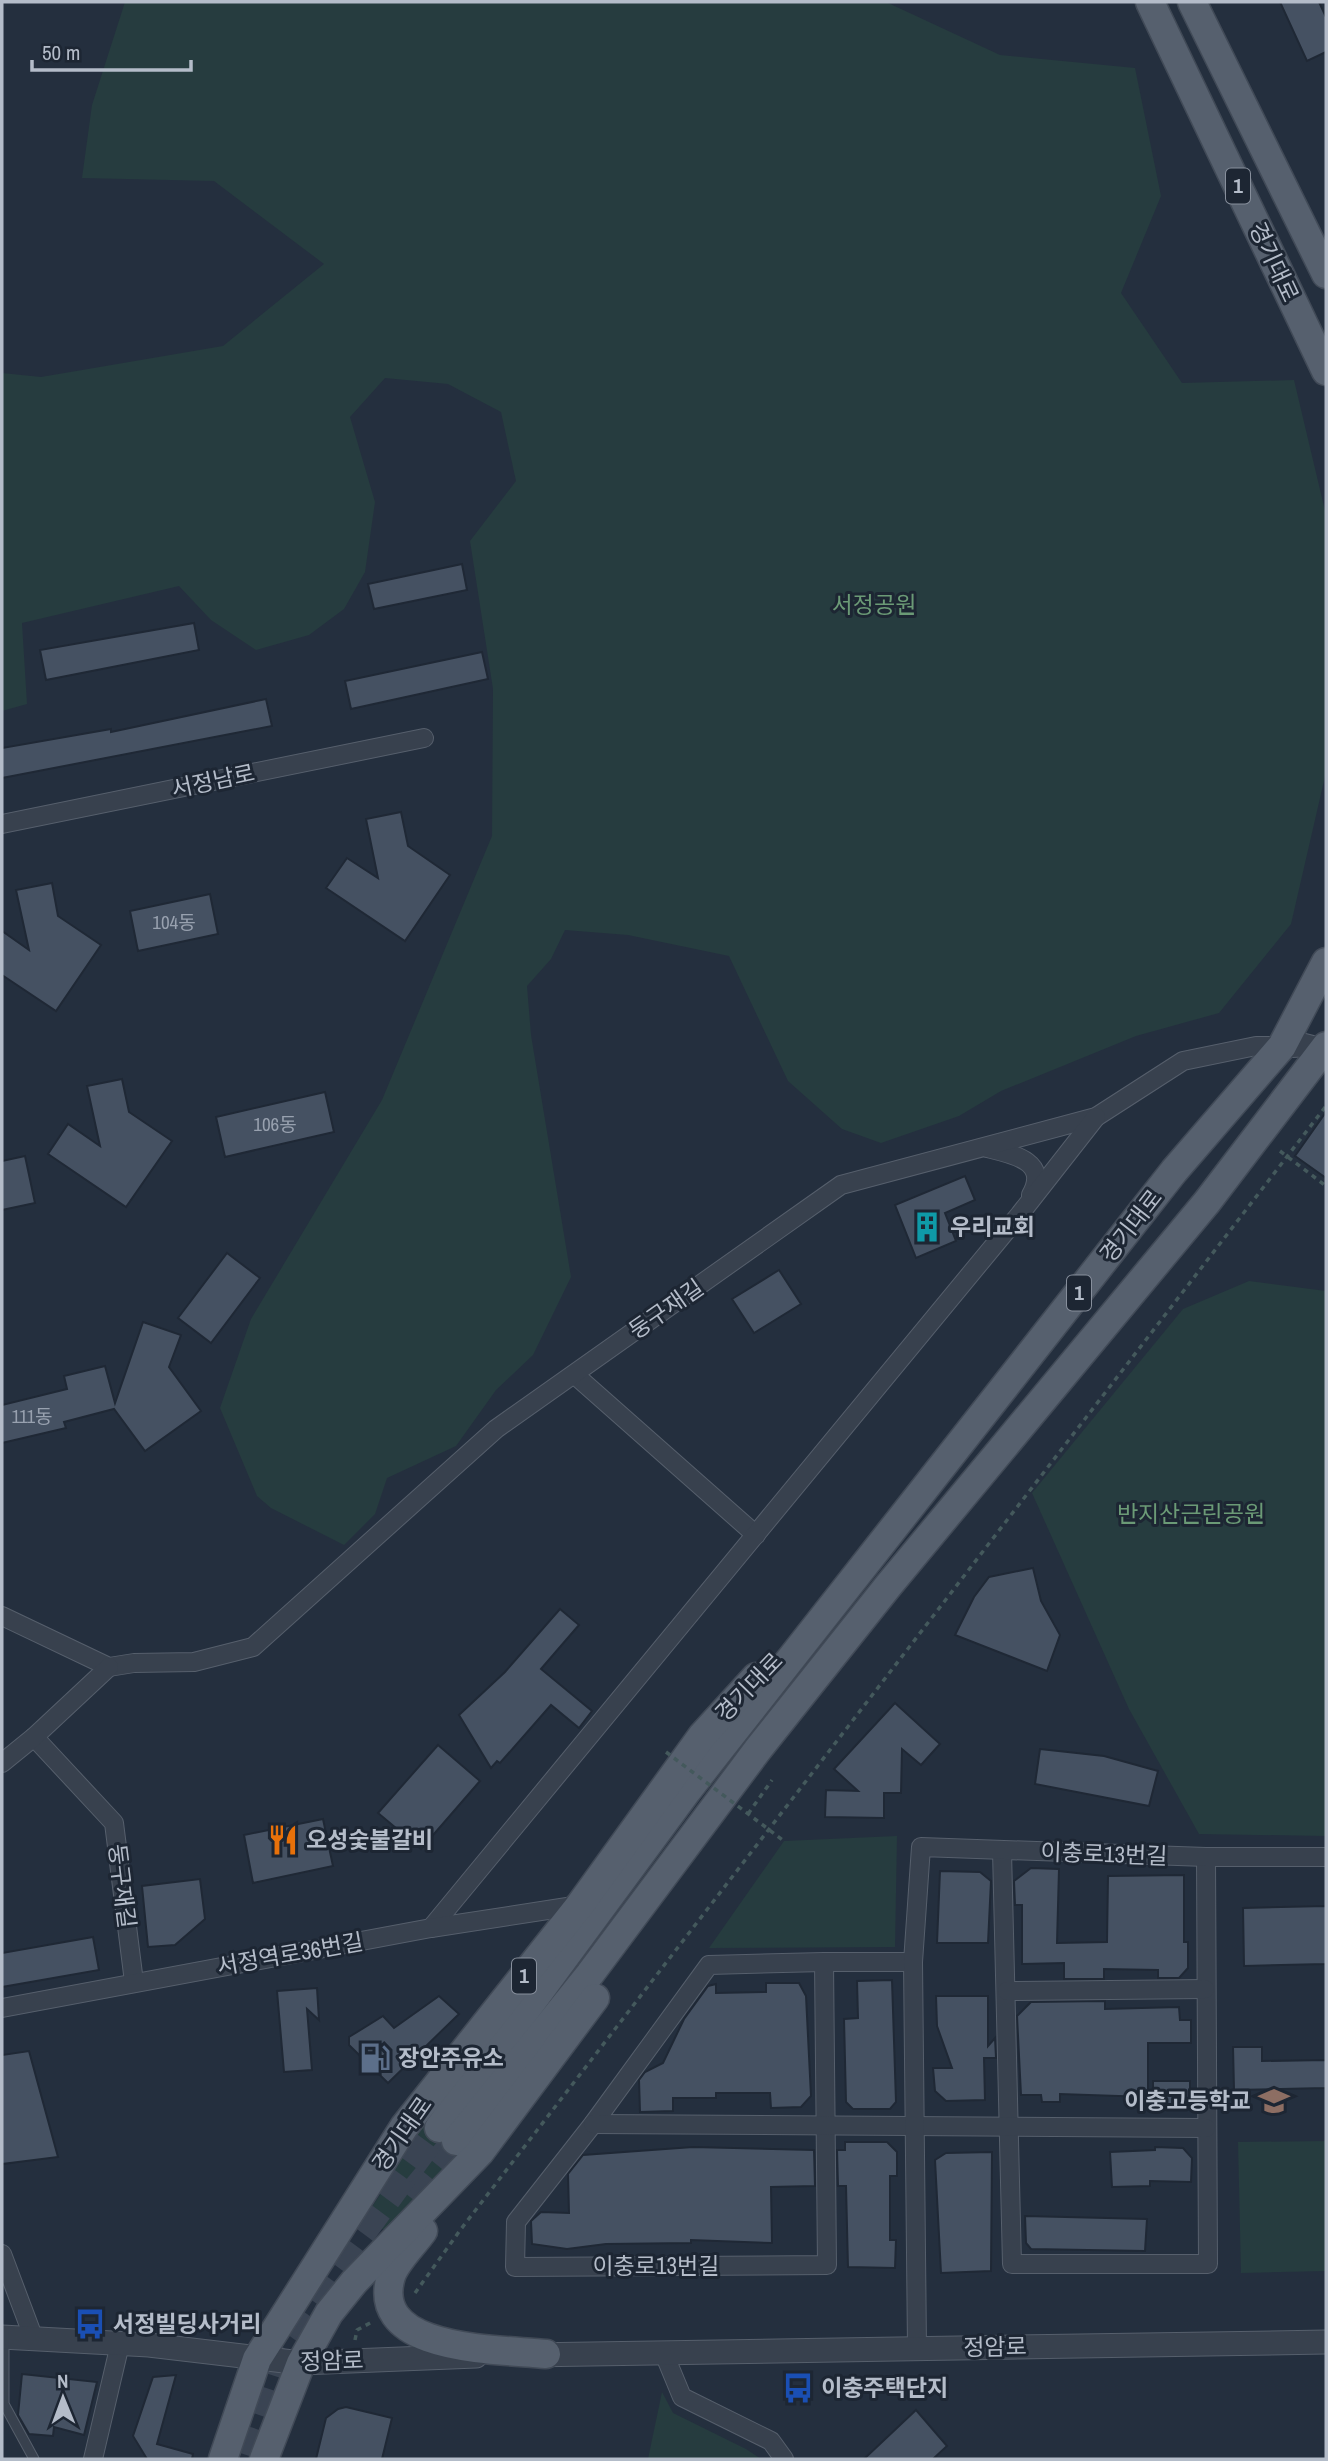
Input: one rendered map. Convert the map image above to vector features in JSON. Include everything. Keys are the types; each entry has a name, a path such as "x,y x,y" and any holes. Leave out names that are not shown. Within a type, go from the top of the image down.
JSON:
{"main road":[{"name":"경기대로","path":"1150,2 1326,371"},
{"name":"경기대로","path":"1192,2 1326,274"},
{"name":"경기대로","path":"459,2140 687,1791 1174,1171 1282,1046 1326,962"},
{"name":"경기대로","path":"264,2459 301,2363 329,2313 459,2140 823,1696 850,1633 1207,1202 1326,1049"},
{"name":"경기대로","path":"223,2459 257,2359 404,2127 580,1905 702,1736 779,1655 824,1619"},
{"path":"459,2140 391,2275 390,2305 403,2325 430,2341 546,2354"}],"street":[{"name":"서정남로","path":"2,824 424,738"},
{"path":"1282,1046 1302,1045 1326,1049"},
{"name":"둥구재길","path":"108,1667 134,1663 194,1662 253,1647 496,1429 841,1185 1096,1117 1183,1061 1256,1046 1282,1046"},
{"path":"431,1928 1020,1213 1096,1117"},
{"path":"984,1147 1023,1157 1034,1170 1035,1187 1020,1213"},
{"path":"575,1375 755,1535"},
{"path":"2,1616 108,1667 34,1737 2,1763"},
{"name":"둥구재길","path":"34,1737 114,1823 134,1982"},
{"name":"이충로13번길","path":"917,2348 917,2127 913,1962 920,1847 1206,1857 1326,1857"},
{"path":"1003,1851 1012,2264 1208,2264 1206,1857"},
{"name":"서정역로36번길","path":"2,2008 431,1928 580,1905"},
{"name":"이충로13번길","path":"824,1962 827,2265 515,2267 516,2222 593,2124 709,1965 824,1962 913,1962"},
{"path":"1007,1991 1205,1989"},
{"path":"593,2124 1206,2128"},
{"path":"2,2254 34,2339"},
{"name":"정암로","path":"3,2337 120,2344 301,2363 663,2351 1326,2342"},
{"path":"93,2459 120,2344"},
{"path":"663,2351 682,2397 771,2441 784,2459"}],"lane":[{"path":"3,2337 4,2404 34,2459"}],"path":[{"path":"353,2360 357,2330 410,2301 461,2229 1326,1106"},
{"path":"1280,1151 1326,1186"},
{"path":"666,1752 784,1841"},
{"path":"748,1814 772,1780"}],"green space":[{"name":"서정공원","path":"125,2 886,2 1000,55 1135,68 1161,196 1121,293 1182,383 1294,380 1326,515 1326,772 1291,924 1219,1013 1136,1036 1001,1091 959,1116 881,1143 842,1129 788,1081 729,956 628,935 565,930 551,959 527,986 531,1035 571,1277 533,1355 496,1390 456,1446 387,1478 375,1514 344,1545 271,1508 257,1496 220,1408 251,1319 382,1100 492,836 493,689 470,541 516,481 501,412 448,384 385,378 350,417 375,502 365,572 344,609 309,635 256,650 211,620 179,586 22,623 27,704 2,711 2,373 41,377 223,346 324,264 214,181 82,178 92,105"},
{"name":"반지산근린공원","path":"1249,1281 1326,1291 1326,1836 1199,1834 1129,1709 1032,1493 1183,1309"},
{"path":"897,1836 895,1947 709,1948 784,1841"},
{"path":"420,2113 466,2149 389,2229 376,2229 369,2220 369,2211 386,2186"},
{"path":"1326,2141 1326,2271 1241,2273 1238,2142"},
{"path":"662,2392 673,2413 761,2459 648,2459"}],"building":[{"path":"1280,2 1319,2 1326,17 1326,52 1307,61"},
{"path":"462,564 467,590 374,609 368,584"},
{"path":"194,623 199,650 46,680 40,650"},
{"path":"482,652 488,679 351,709 345,681"},
{"path":"266,699 272,726 2,778 2,748 111,729 111,732"},
{"path":"401,812 408,846 450,875 405,941 326,888 347,858 378,878 366,819"},
{"path":"52,883 58,916 101,945 56,1011 2,975 2,931 29,950 16,890"},
{"path":"210,894 218,934 138,951 130,911"},
{"path":"122,1079 129,1112 172,1141 126,1207 48,1154 68,1124 100,1146 87,1086"},
{"path":"325,1092 334,1132 225,1157 216,1117"},
{"path":"1326,1112 1326,1178 1295,1156"},
{"path":"25,1156 35,1203 2,1210 2,1161"},
{"name":"우리교회","path":"965,1176 975,1200 945,1213 956,1241 916,1258 895,1205"},
{"path":"227,1253 260,1278 211,1343 178,1318"},
{"path":"779,1270 801,1304 754,1333 732,1299"},
{"path":"143,1322 181,1335 169,1367 201,1411 145,1451 114,1409 64,1422 66,1428 2,1443 2,1405 67,1389 64,1376 105,1366 115,1403"},
{"path":"1033,1568 1041,1601 1060,1635 1047,1671 955,1635 974,1597 989,1577"},
{"path":"560,1609 579,1625 541,1669 592,1711 579,1728 551,1705 500,1763 497,1761 491,1768 459,1715 505,1672"},
{"path":"895,1703 940,1744 921,1765 902,1749 901,1793 884,1793 884,1818 825,1817 826,1790 858,1791 834,1769"},
{"path":"438,1745 480,1781 421,1849 378,1813"},
{"path":"1040,1749 1104,1756 1158,1771 1149,1806 1035,1784"},
{"path":"323,1819 333,1866 253,1883 244,1835"},
{"path":"1031,1868 1059,1869 1057,1943 1107,1942 1108,1876 1184,1875 1184,1942 1188,1942 1188,1968 1179,1978 1158,1978 1158,1970 1104,1969 1104,1979 1064,1979 1064,1963 1022,1964 1022,1905 1015,1905 1014,1881"},
{"path":"940,1871 980,1872 991,1881 988,1943 937,1943"},
{"path":"200,1879 205,1919 175,1945 148,1947 142,1886"},
{"path":"1326,1906 1326,1964 1244,1966 1243,1908"},
{"path":"93,1937 99,1970 2,1987 2,1953"},
{"path":"892,1980 896,2102 890,2109 853,2109 846,2102 844,2019 858,2018 857,1981"},
{"path":"766,1983 799,1983 806,1996 811,2096 801,2107 771,2108 770,2093 716,2093 716,2098 673,2098 673,2111 640,2112 639,2080 645,2072 663,2063 684,2019 708,1986 716,1984 716,1993 766,1992"},
{"path":"317,1988 319,2020 307,2009 312,2070 284,2072 277,1991"},
{"path":"439,1996 459,2014 388,2083 349,2045 349,2037 383,2016 394,2028"},
{"path":"936,1996 988,1996 988,2046 995,2038 996,2058 984,2058 985,2100 946,2101 935,2091 933,2068 952,2068 937,2026"},
{"path":"1105,2001 1105,2009 1179,2007 1180,2020 1191,2020 1191,2043 1148,2043 1148,2097 1060,2094 1060,2102 1042,2102 1041,2095 1021,2095 1017,2016 1031,2002"},
{"path":"1233,2047 1262,2047 1262,2061 1326,2060 1326,2088 1234,2090"},
{"path":"29,2051 58,2157 2,2164 2,2055"},
{"path":"1153,2081 1190,2081 1190,2100 1178,2110 1153,2110"},
{"path":"845,2142 887,2142 897,2152 897,2176 890,2176 890,2240 896,2240 895,2268 848,2267 846,2186 838,2186 837,2150 845,2150"},
{"path":"693,2147 814,2150 815,2186 771,2187 772,2243 691,2240 691,2243 606,2244 567,2249 532,2244 531,2221 541,2212 569,2213 568,2174 583,2155"},
{"path":"1155,2147 1183,2148 1192,2158 1191,2182 1150,2181 1150,2186 1112,2187 1110,2152 1155,2150"},
{"path":"992,2152 991,2271 941,2273 935,2160 946,2153"},
{"path":"1025,2216 1147,2219 1145,2251 1031,2249 1026,2243"},
{"path":"22,2374 97,2382 84,2435 54,2427 53,2436 29,2434 18,2415"},
{"path":"176,2375 157,2444 193,2454 192,2459 147,2459 133,2436 153,2377"},
{"path":"346,2407 392,2418 382,2459 316,2459 326,2418 338,2409"},
{"path":"916,2410 947,2446 933,2459 864,2459"}],"tunnel":[{"path":"287,2334 439,2128"},
{"path":"410,2197 456,2141"},
{"path":"252,2457 286,2356 298,2339"}],"place":[{"name":"우리교회","path":"927,1227"},
{"name":"오성숯불갈비","path":"283,1840"},
{"name":"장안주유소","path":"375,2058"},
{"name":"이충고등학교","path":"1274,2101"},
{"name":"서정빌딩사거리","path":"90,2324"},
{"name":"이충주택단지","path":"798,2388"}]}
